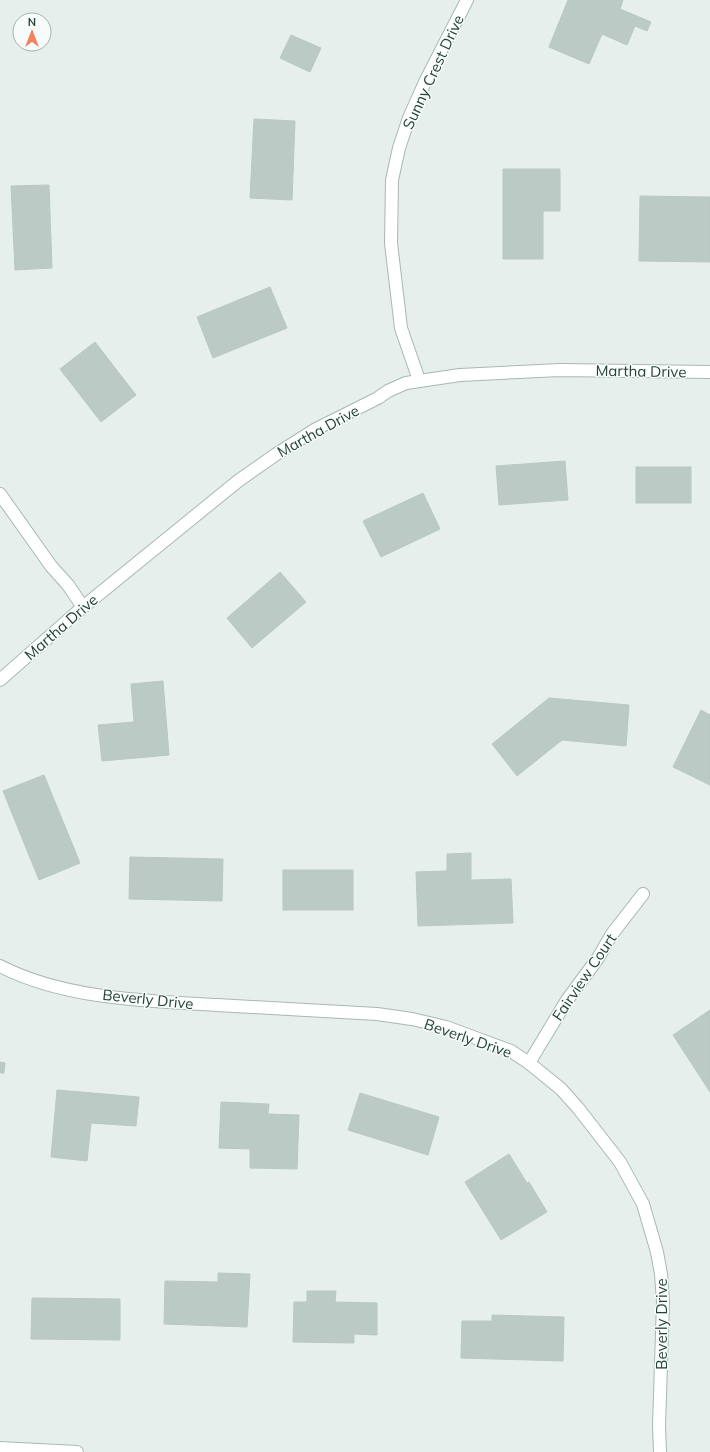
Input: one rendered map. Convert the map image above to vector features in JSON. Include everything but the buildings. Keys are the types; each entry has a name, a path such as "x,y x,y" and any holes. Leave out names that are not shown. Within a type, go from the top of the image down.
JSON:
{"street":[{"name":"Sunny Crest Drive","path":"419,380 401,328 391,243 392,180 399,148 409,118 425,82 467,0"},
{"name":"Martha Drive","path":"0,680 83,607 238,481 316,429 406,383 460,375 560,370 710,372"},
{"path":"0,494 51,566 68,585 83,607"},
{"name":"Fairview Court","path":"529,1063 567,1000 598,958 612,934 643,894"},
{"name":"Beverly Drive","path":"0,966 37,981 71,990 132,1000 377,1014 412,1019 446,1028 511,1051 529,1063 561,1089 578,1108 620,1162 643,1204 657,1252 661,1274 663,1302 659,1426 660,1452"},
{"path":"0,1448 77,1452"}]}
